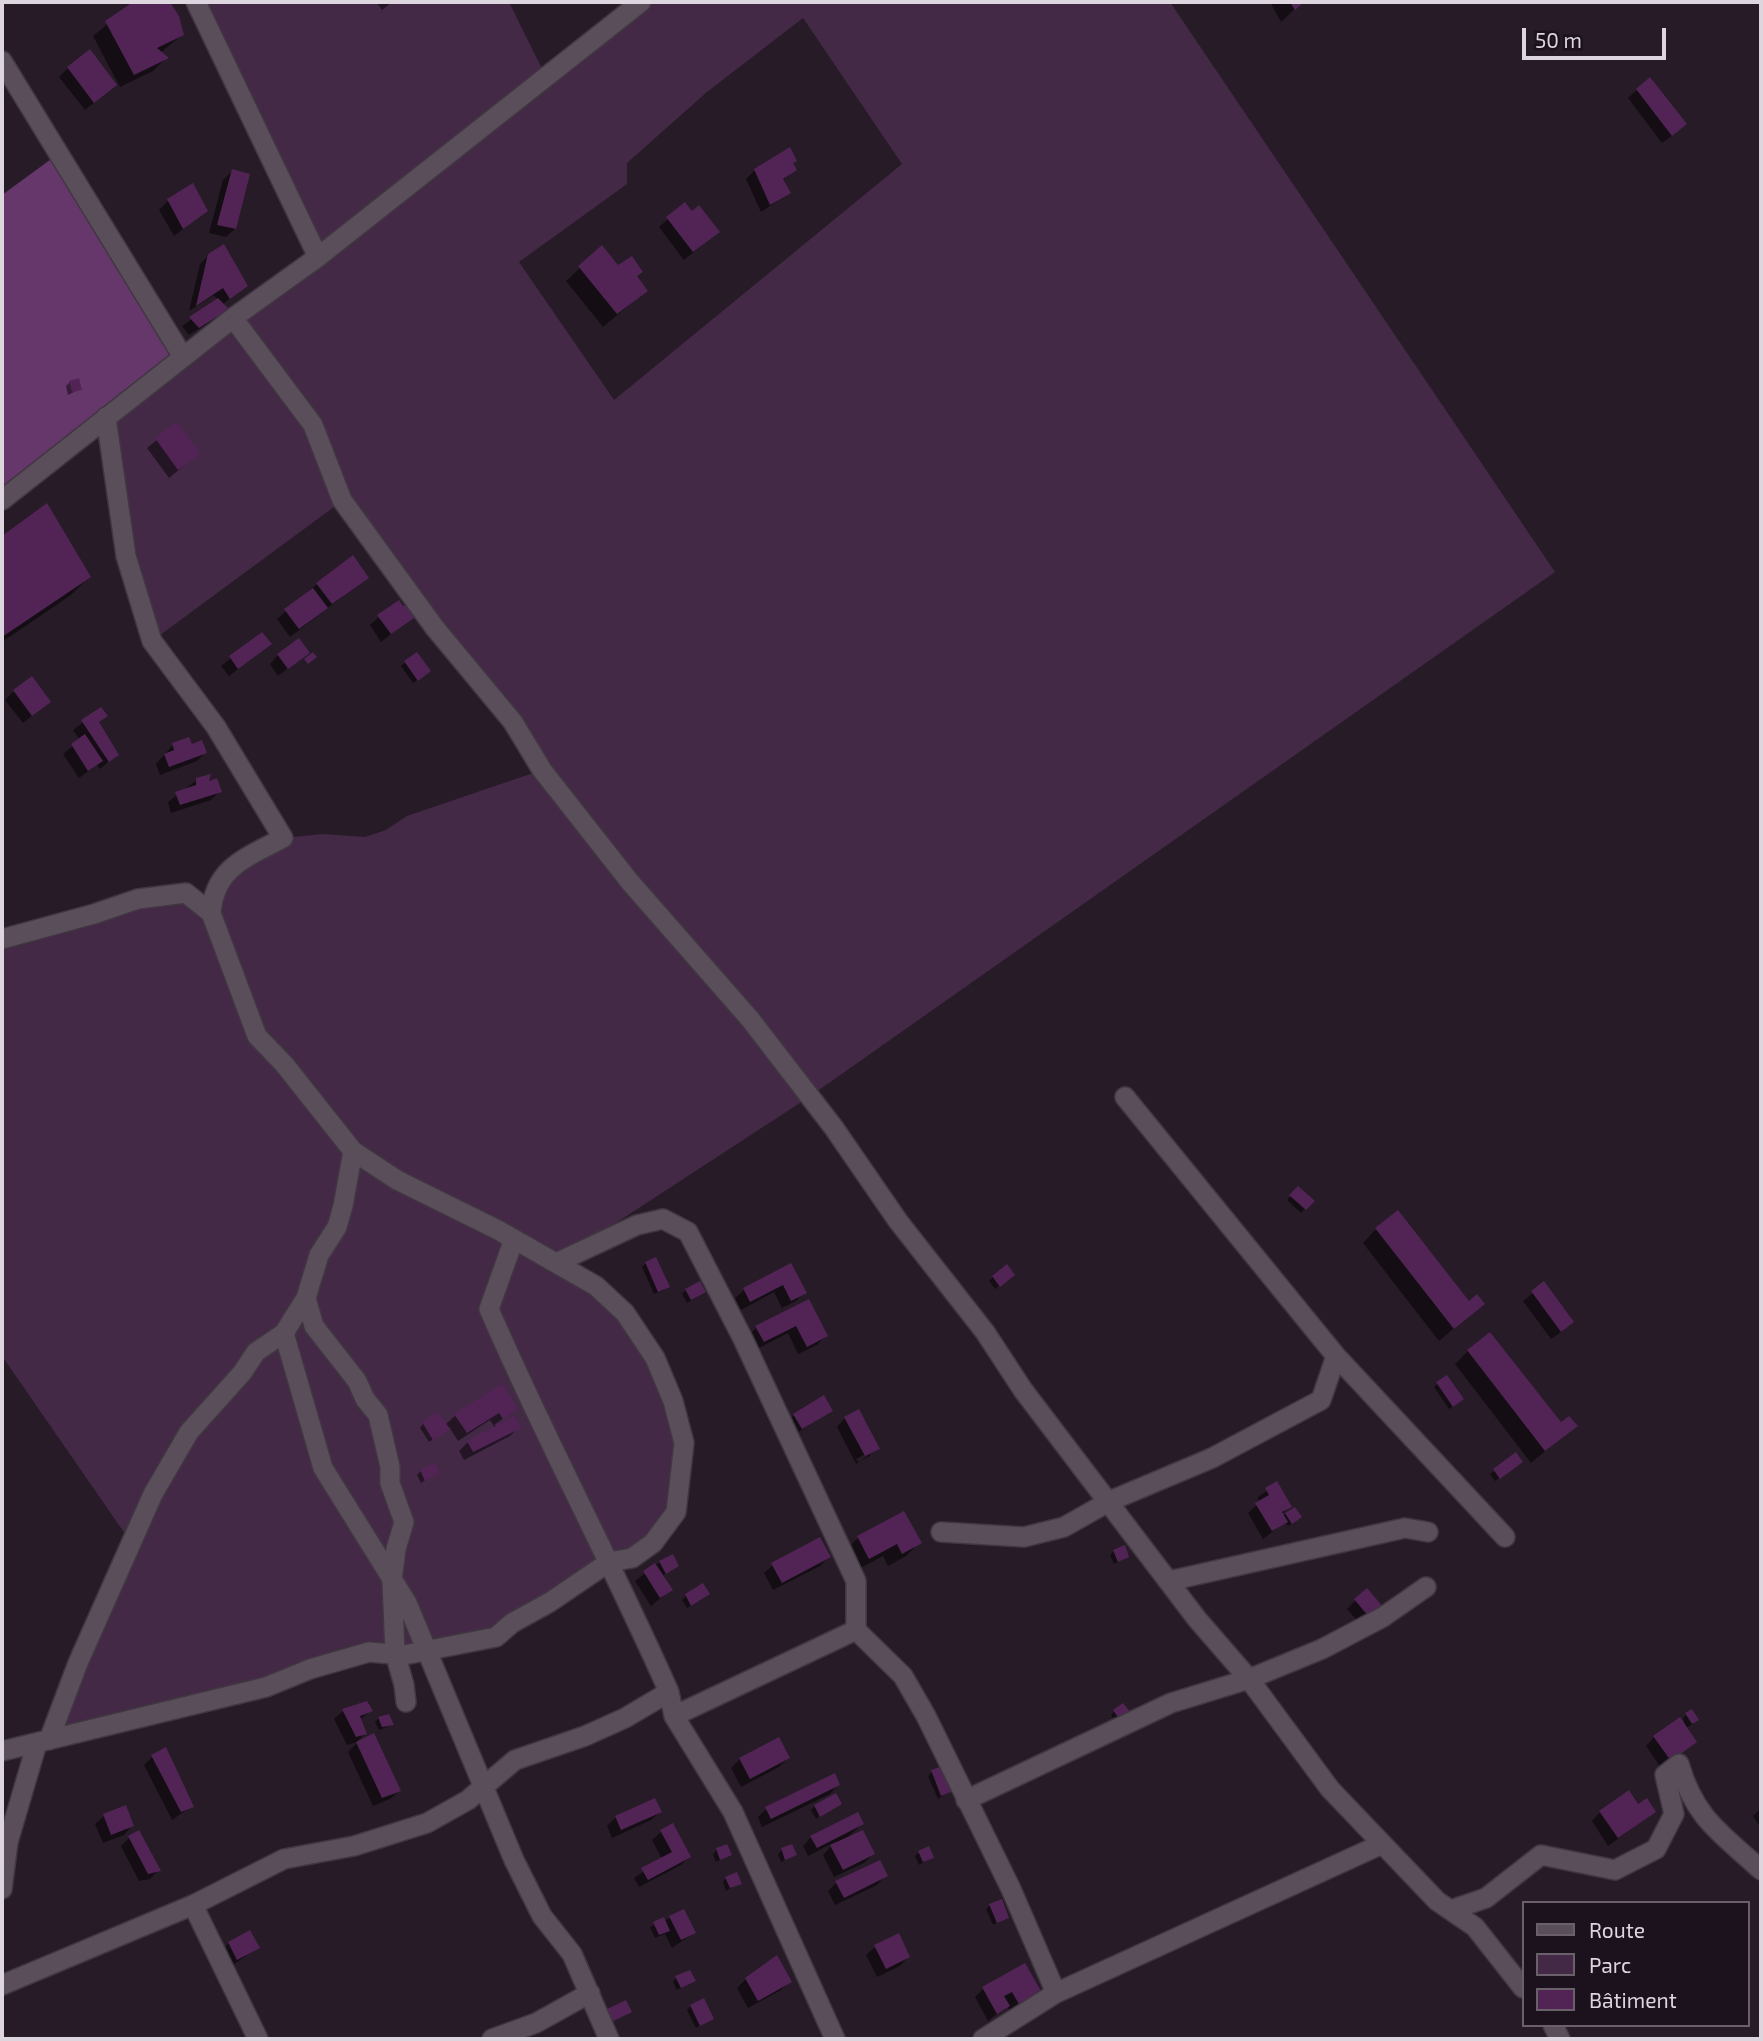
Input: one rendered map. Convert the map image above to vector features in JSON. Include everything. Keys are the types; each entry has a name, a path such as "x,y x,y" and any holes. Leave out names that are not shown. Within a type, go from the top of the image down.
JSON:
{"street":[{"path":"197,2 318,257"},
{"path":"2,500 233,318 318,257 641,2"},
{"path":"2,61 183,357"},
{"path":"233,318 313,425 342,500 420,607 513,722 542,770 623,873 705,970 750,1018 834,1128 898,1221 985,1332 1023,1390 1169,1581 1249,1679 1330,1789 1437,1901 1475,1927 1522,1987"},
{"path":"2,1751 266,1687 310,1669 369,1652 404,1655 496,1637 512,1623 550,1602 609,1562 632,1558 653,1543 676,1512 684,1443 673,1401 654,1357 625,1313 596,1286 514,1239 397,1180 353,1151 257,1036 211,913 213,894 224,873 283,838 216,727 152,641 126,556 106,417"},
{"path":"2,939 138,899 186,894 211,913"},
{"path":"1125,1097 1336,1356 1505,1537"},
{"path":"2,1889 8,1842 43,1741 153,1494 189,1432 242,1373 256,1352 284,1333 306,1298 319,1255 337,1227 344,1206 353,1151"},
{"path":"556,1263 637,1225 663,1219 688,1232 761,1377 856,1581 856,1630 903,1676 926,1716 1011,1889 1056,1993"},
{"path":"514,1239 489,1309 669,1692 674,1716 733,1812 835,2039"},
{"path":"306,1298 314,1326 357,1381 365,1399 378,1415 390,1467 390,1483 404,1522 396,1549 393,1581 395,1653 406,1702"},
{"path":"284,1333 323,1468 407,1603 425,1651 486,1785 514,1860 542,1916 572,1954 609,2039"},
{"path":"941,1532 1024,1537 1064,1527 1110,1501 1212,1458 1321,1400 1336,1356"},
{"path":"1169,1581 1405,1528 1428,1532"},
{"path":"966,1800 1171,1703 1249,1679 1322,1649 1383,1617 1426,1587"},
{"path":"674,1716 856,1630"},
{"path":"2,1985 192,1905 284,1859 354,1846 427,1823 468,1800 515,1760 595,1732 669,1692"},
{"path":"1451,1910 1486,1898 1541,1855 1615,1870 1656,1849 1674,1814 1665,1775 1679,1764 1686,1790 1700,1814 1761,1870"},
{"path":"983,2039 1056,1993 1382,1844"},
{"path":"192,1905 258,2039"},
{"path":"492,2039 536,2023 590,1993"}],"green space":[{"path":"196,2 509,2 546,77 646,2 1170,2 1555,572 809,1097 556,1262 617,1305 673,1401 679,1496 653,1543 496,1637 369,1652 49,1740 132,1544 2,1356 2,943 186,893 211,912 224,873 283,838 323,834 365,837 386,830 407,816 542,770 342,501 152,641 106,417 317,254","holes":["803,18 902,164 614,400 519,262 627,184 627,163 707,92"]}],"shaded area":[{"path":"58,154 183,357 2,500 2,195"}],"building":[{"path":"133,2 170,2 179,16 184,35 157,48 169,58 134,75 105,21"},
{"path":"1290,2 1304,2 1295,10"},
{"path":"90,49 117,85 94,103 67,67"},
{"path":"1650,77 1687,124 1672,136 1636,89"},
{"path":"790,147 797,161 793,163 797,170 783,179 791,193 770,205 754,169"},
{"path":"232,169 250,174 236,229 217,225"},
{"path":"193,183 208,211 183,229 167,199"},
{"path":"685,202 692,211 699,205 720,232 693,252 666,217"},
{"path":"224,244 248,286 230,299 223,288 196,306 208,254"},
{"path":"602,245 618,265 632,256 643,272 637,276 648,291 617,314 578,266"},
{"path":"218,298 229,309 199,328 189,317"},
{"path":"79,378 82,390 72,392 69,381"},
{"path":"177,422 200,454 178,470 155,438"},
{"path":"47,503 91,577 2,637 2,536"},
{"path":"353,555 369,578 332,604 316,583"},
{"path":"313,588 328,608 299,629 284,609"},
{"path":"399,600 403,606 408,603 417,616 391,634 377,615"},
{"path":"262,632 272,644 238,669 229,656"},
{"path":"299,638 310,653 288,669 277,654"},
{"path":"313,652 317,657 308,664 304,659"},
{"path":"417,652 431,671 418,681 404,661"},
{"path":"32,676 51,702 32,716 13,690"},
{"path":"101,707 108,716 99,722 119,755 109,762 81,720"},
{"path":"85,734 103,761 88,771 71,744"},
{"path":"189,737 192,744 202,740 207,753 169,767 164,754 174,750 172,743"},
{"path":"211,774 209,781 217,778 222,792 180,805 175,792 196,785 196,778"},
{"path":"1298,1186 1315,1201 1306,1210 1289,1195"},
{"path":"1398,1210 1469,1301 1477,1294 1485,1304 1454,1329 1375,1228"},
{"path":"656,1257 670,1287 658,1292 645,1262"},
{"path":"791,1263 807,1293 791,1301 783,1285 750,1302 743,1288"},
{"path":"1007,1264 1015,1275 1000,1287 992,1276"},
{"path":"700,1281 706,1292 691,1300 685,1289"},
{"path":"1544,1281 1574,1322 1561,1332 1531,1291"},
{"path":"809,1299 828,1336 807,1347 796,1326 764,1342 755,1326"},
{"path":"1490,1332 1561,1422 1569,1416 1578,1426 1545,1451 1467,1350"},
{"path":"1447,1375 1464,1399 1453,1407 1436,1382"},
{"path":"502,1384 518,1409 503,1419 499,1413 467,1433 454,1414"},
{"path":"824,1395 833,1411 802,1429 793,1414"},
{"path":"859,1409 880,1449 865,1456 844,1417"},
{"path":"438,1412 450,1429 433,1440 422,1422"},
{"path":"514,1416 521,1428 473,1452 467,1441"},
{"path":"1516,1452 1523,1462 1500,1479 1493,1469"},
{"path":"435,1463 440,1473 425,1481 420,1470"},
{"path":"1277,1481 1292,1507 1282,1512 1288,1522 1272,1531 1255,1503 1269,1495 1265,1488"},
{"path":"1295,1507 1302,1517 1292,1524 1285,1513"},
{"path":"904,1511 922,1543 902,1554 897,1544 869,1559 857,1536"},
{"path":"820,1537 831,1557 782,1583 771,1563"},
{"path":"1125,1545 1129,1557 1118,1562 1113,1550"},
{"path":"673,1554 679,1566 666,1574 659,1561"},
{"path":"655,1563 673,1590 660,1598 643,1571"},
{"path":"703,1583 710,1594 691,1606 685,1594"},
{"path":"1367,1588 1383,1607 1370,1618 1354,1599"},
{"path":"367,1701 373,1711 360,1716 367,1734 356,1737 342,1709"},
{"path":"1123,1703 1131,1713 1120,1720 1113,1710"},
{"path":"1692,1709 1699,1720 1692,1724 1685,1713"},
{"path":"389,1714 394,1725 382,1727 378,1717"},
{"path":"1680,1717 1697,1742 1671,1761 1653,1736"},
{"path":"374,1733 401,1791 382,1798 356,1742"},
{"path":"779,1737 790,1758 750,1779 739,1758"},
{"path":"166,1747 194,1807 181,1812 151,1755"},
{"path":"942,1766 953,1791 941,1796 931,1770"},
{"path":"835,1773 840,1785 771,1819 765,1807"},
{"path":"1629,1790 1638,1804 1647,1798 1656,1812 1618,1838 1599,1811"},
{"path":"836,1793 842,1804 820,1817 814,1805"},
{"path":"655,1798 662,1812 621,1830 615,1816"},
{"path":"126,1805 134,1826 111,1835 103,1814"},
{"path":"858,1812 864,1824 817,1848 810,1836"},
{"path":"673,1823 691,1857 648,1880 641,1868 672,1852 660,1830"},
{"path":"139,1830 161,1871 148,1874 128,1836"},
{"path":"863,1830 875,1854 843,1870 830,1845"},
{"path":"727,1844 732,1855 720,1860 716,1848"},
{"path":"792,1844 797,1855 785,1860 781,1848"},
{"path":"929,1846 934,1858 923,1862 918,1851"},
{"path":"880,1860 888,1876 844,1898 835,1881"},
{"path":"737,1872 742,1884 730,1888 725,1877"},
{"path":"1002,1899 1009,1918 997,1923 989,1904"},
{"path":"684,1909 696,1933 681,1940 669,1916"},
{"path":"664,1917 670,1931 659,1935 653,1922"},
{"path":"250,1930 260,1948 237,1960 228,1942"},
{"path":"899,1933 910,1957 886,1969 874,1945"},
{"path":"777,1955 792,1982 758,2001 745,1978"},
{"path":"1025,1963 1041,1991 1019,2004 1012,1992 1004,1996 1010,2006 997,2014 982,1987"},
{"path":"690,1970 696,1981 681,1988 675,1976"},
{"path":"704,1998 714,2019 700,2026 690,2005"},
{"path":"626,2000 632,2012 611,2022 605,2010"}]}
